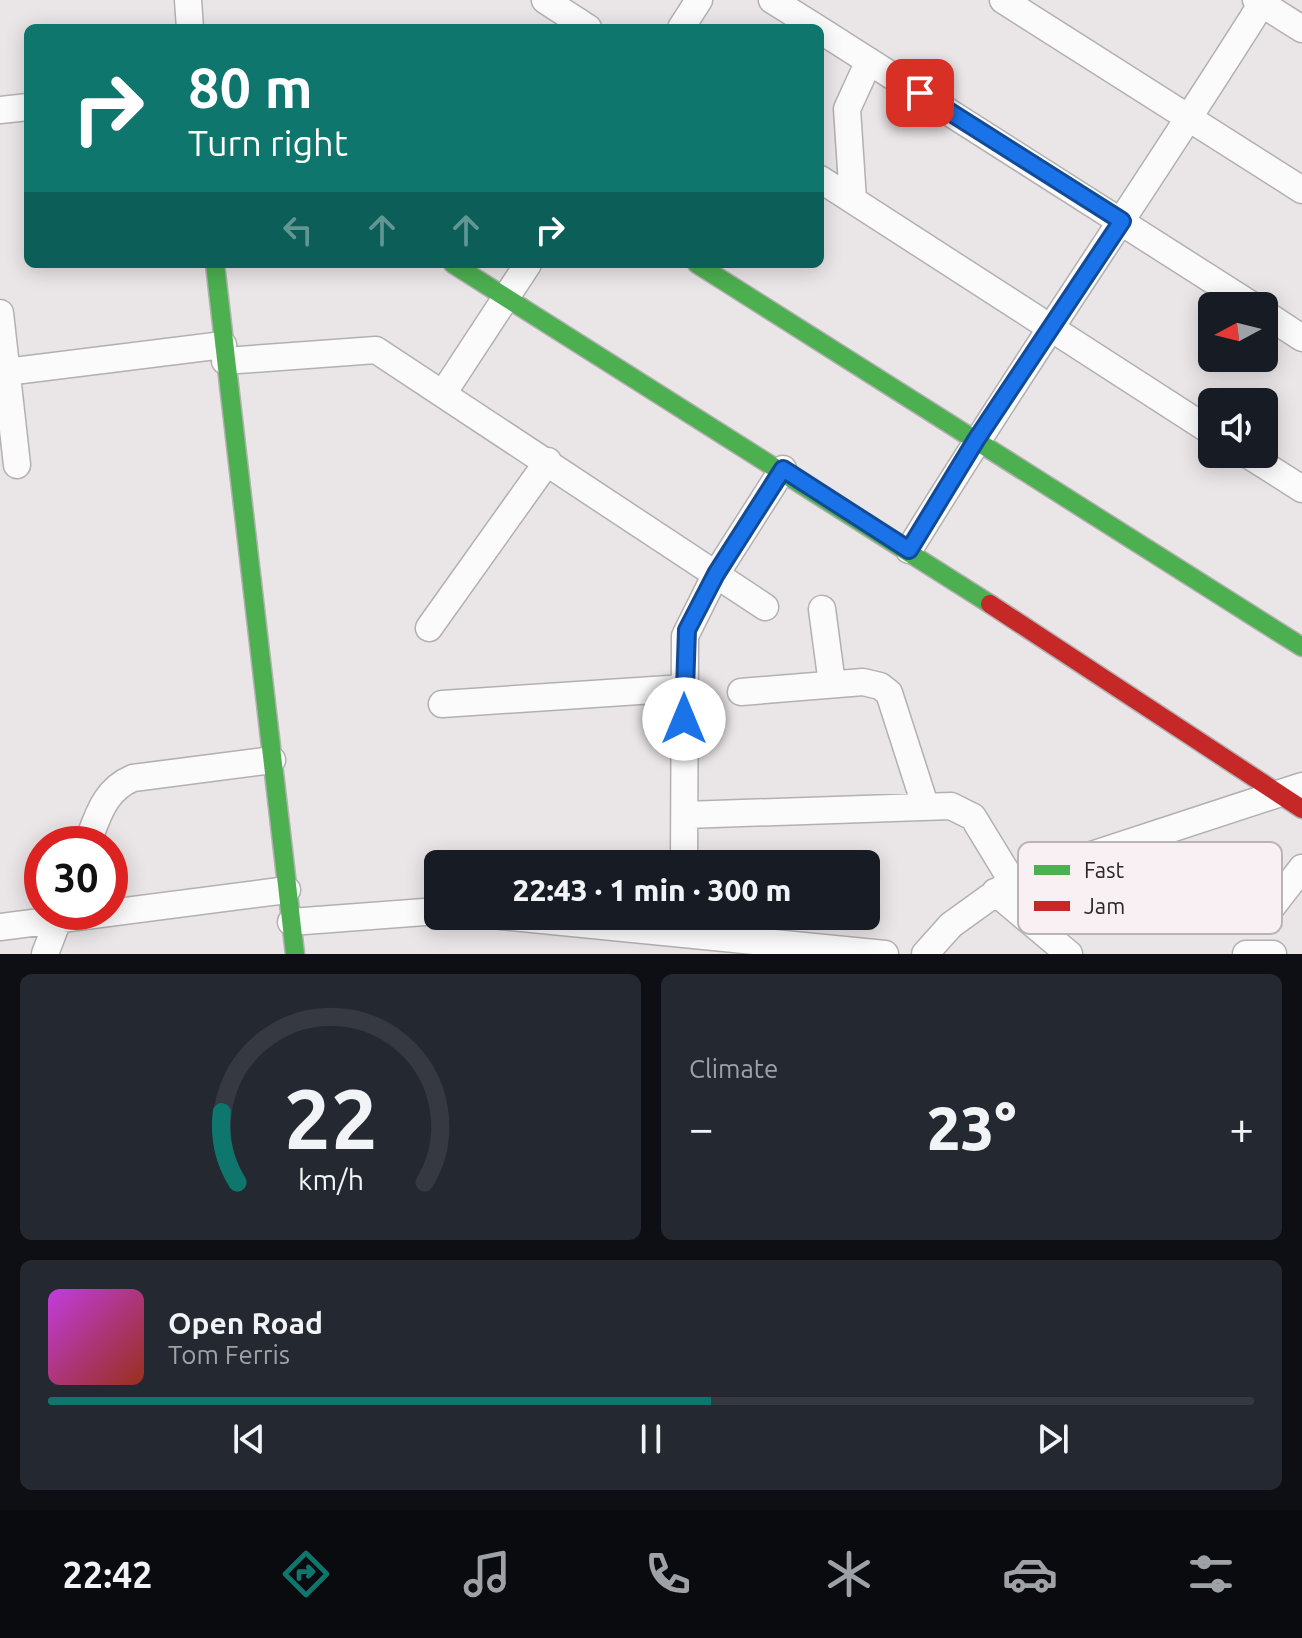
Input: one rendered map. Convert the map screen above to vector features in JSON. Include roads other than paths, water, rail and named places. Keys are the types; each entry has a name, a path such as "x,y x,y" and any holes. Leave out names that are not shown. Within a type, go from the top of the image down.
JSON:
{"street":[{"path":"188,0 190,24"},
{"path":"545,0 582,24"},
{"path":"684,24 699,0"},
{"path":"772,0 810,24"},
{"path":"1003,0 1302,190"},
{"path":"909,550 976,440 1053,329 1261,1 1302,29"},
{"path":"824,33 1231,292"},
{"path":"853,200 847,109 869,61"},
{"path":"0,110 24,107"},
{"path":"824,182 1198,423"},
{"path":"215,268 295,954"},
{"path":"459,268 783,469 1295,796"},
{"path":"444,392 525,268"},
{"path":"703,268 1302,647"},
{"path":"0,313 17,465"},
{"path":"1278,322 1302,338"},
{"path":"6,372 224,353 376,350 444,392 765,607"},
{"path":"429,628 548,461"},
{"path":"1269,468 1302,489"},
{"path":"684,850 687,630 716,574 783,469"},
{"path":"822,609 832,684"},
{"path":"741,692 863,682 880,686 889,693 925,805"},
{"path":"442,704 684,688"},
{"path":"94,826 106,797 118,784 133,778 272,760"},
{"path":"1146,842 1295,796"},
{"path":"685,815 951,806 973,817 1003,886 1018,901"},
{"path":"1282,894 1302,868"},
{"path":"925,954 951,925 1003,886 1018,881"},
{"path":"128,908 287,890"},
{"path":"291,922 424,912"},
{"path":"0,927 24,923"},
{"path":"45,954 54,930"},
{"path":"636,930 885,954"},
{"path":"1050,934 1069,954"},
{"path":"1246,954 1273,954"}]}
